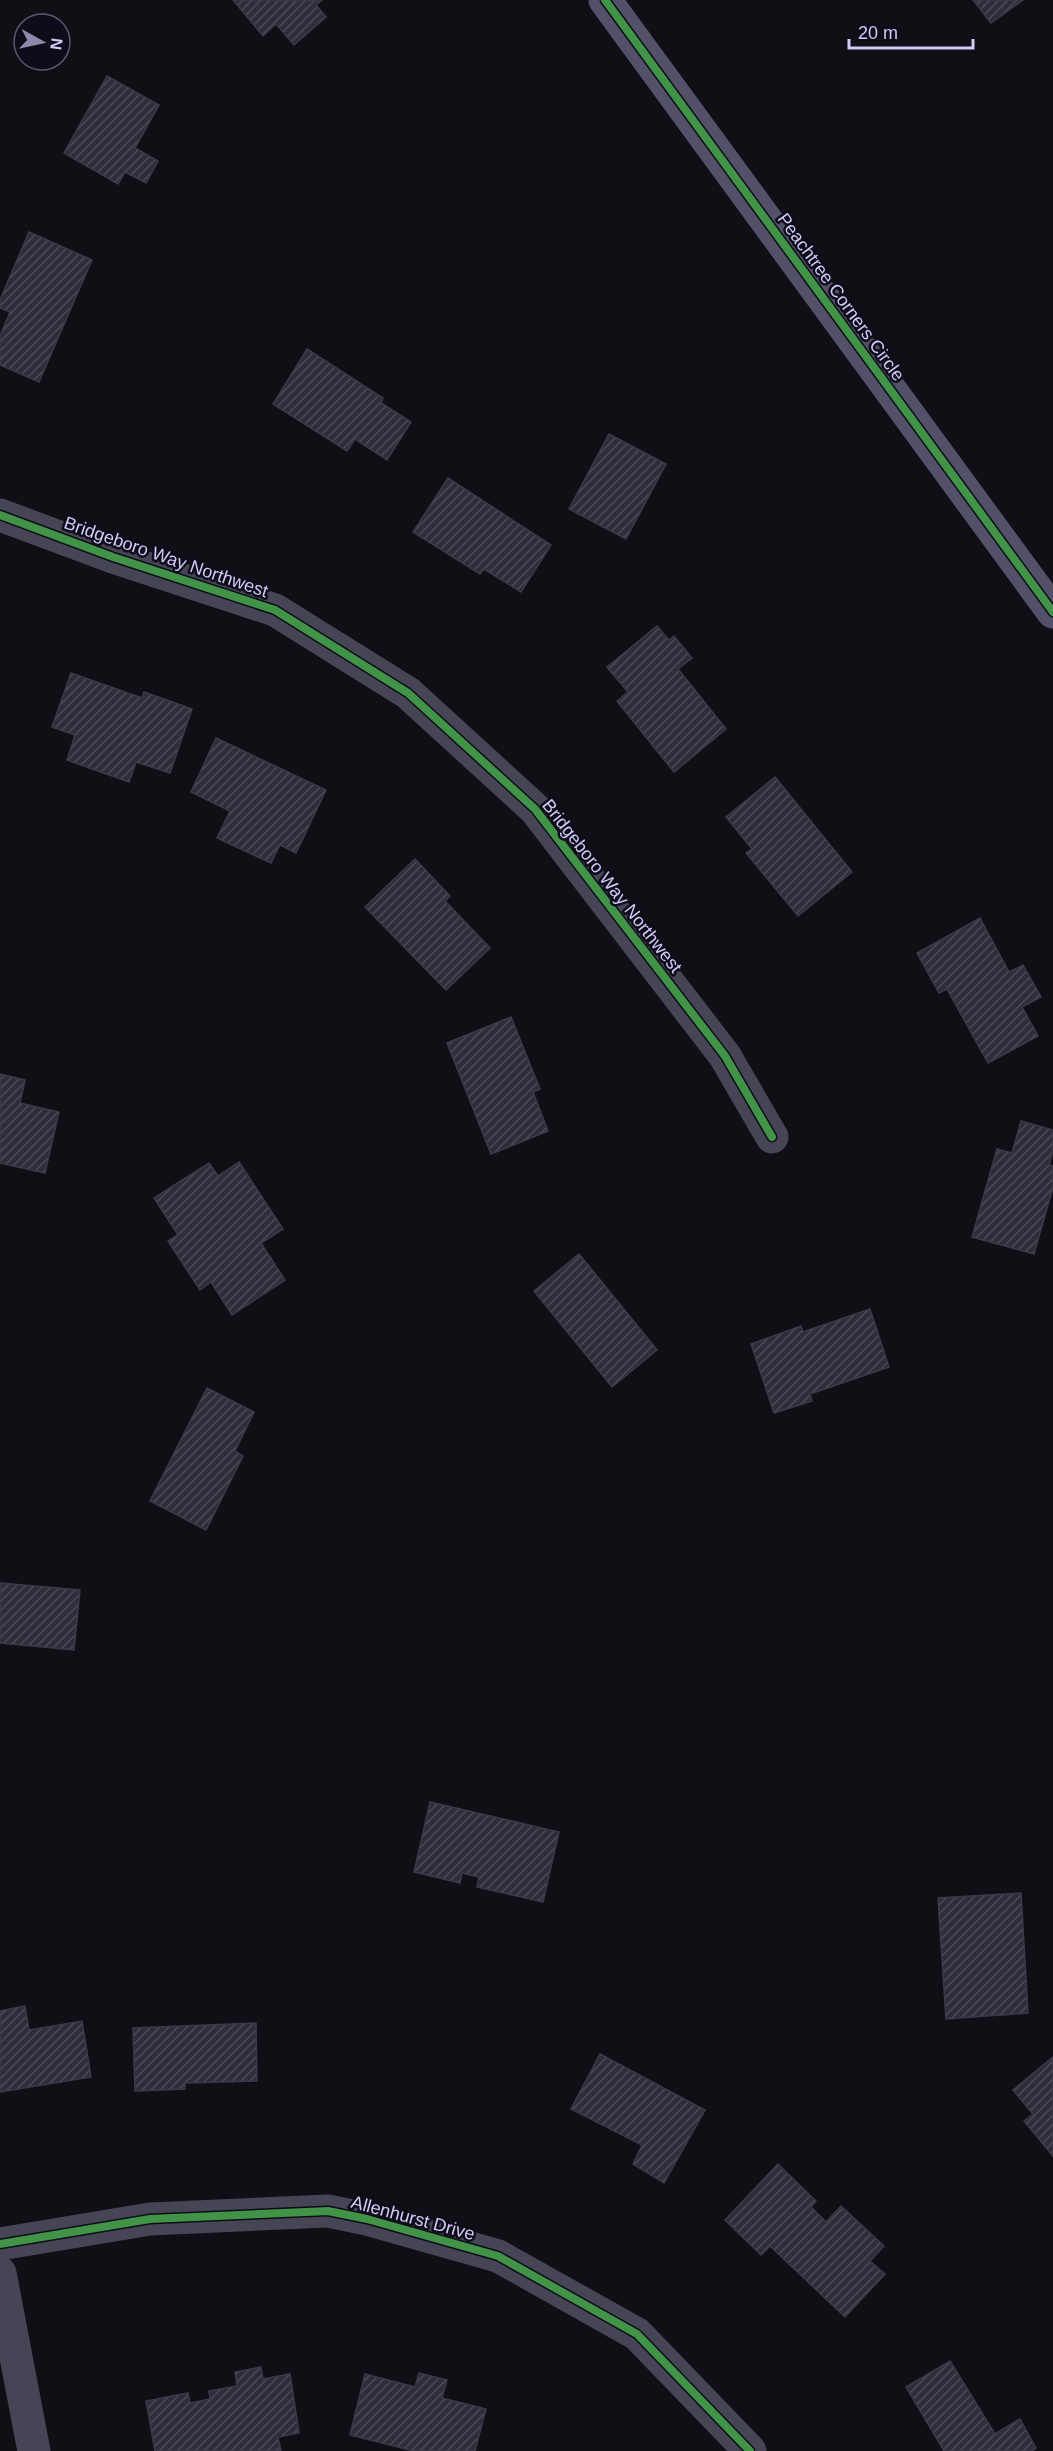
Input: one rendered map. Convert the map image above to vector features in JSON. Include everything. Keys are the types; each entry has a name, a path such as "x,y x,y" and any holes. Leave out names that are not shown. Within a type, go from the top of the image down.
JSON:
{"street":[{"name":"Peachtree Corners Circle","path":"605,0 1053,612"},
{"name":"Bridgeboro Way Northwest","path":"0,515 112,557 275,610 408,693 535,809 725,1056 772,1137"},
{"name":"Allenhurst Drive","path":"0,2244 150,2219 328,2211 367,2219 498,2256 637,2334 750,2451"},
{"path":"0,2273 34,2451"}],"building":[{"path":"233,0 322,0 316,5 326,17 294,45 276,24 263,36"},
{"path":"973,0 1023,0 991,23"},
{"path":"107,76 159,105 135,148 158,161 146,183 125,172 118,184 64,153"},
{"path":"29,232 92,260 39,382 0,365 0,336 10,312 0,308 0,300"},
{"path":"307,349 383,398 381,403 411,422 387,460 355,439 347,451 273,404"},
{"path":"609,434 666,464 626,539 569,509"},
{"path":"448,478 551,545 521,592 484,569 480,574 413,532"},
{"path":"657,626 669,640 674,636 692,658 678,669 726,729 674,772 617,701 628,692 607,667"},
{"path":"71,673 142,698 144,692 192,709 170,773 136,762 129,782 67,760 75,735 52,727"},
{"path":"216,738 326,790 296,853 280,845 271,863 217,838 230,811 191,792"},
{"path":"775,777 852,872 798,916 746,853 752,849 726,817"},
{"path":"415,859 450,896 445,901 490,948 446,990 365,907"},
{"path":"980,918 1009,972 1023,965 1041,997 1022,1007 1038,1036 988,1063 947,989 939,993 917,953"},
{"path":"511,1017 540,1089 533,1092 548,1131 491,1154 447,1043"},
{"path":"0,1074 25,1080 20,1103 59,1112 45,1173 0,1163"},
{"path":"1021,1121 1053,1130 1053,1150 1049,1165 1053,1166 1053,1187 1034,1254 972,1237 997,1149 1012,1153"},
{"path":"239,1162 283,1229 261,1243 285,1280 232,1315 211,1282 200,1290 168,1241 178,1235 154,1198 209,1163 218,1176"},
{"path":"579,1254 657,1350 612,1387 534,1291"},
{"path":"870,1309 889,1367 810,1394 812,1401 774,1413 751,1344 801,1326 803,1332"},
{"path":"207,1388 254,1412 235,1451 243,1456 206,1530 150,1501"},
{"path":"0,1583 80,1590 74,1650 0,1643"},
{"path":"430,1802 559,1832 543,1902 477,1887 479,1877 462,1873 460,1883 414,1872"},
{"path":"1021,1893 1028,2013 946,2019 938,1898"},
{"path":"25,2006 29,2030 82,2021 91,2077 0,2092 0,2011"},
{"path":"256,2023 257,2081 185,2083 185,2089 135,2091 133,2028"},
{"path":"600,2054 705,2110 664,2183 633,2164 642,2145 571,2109"},
{"path":"1053,2057 1053,2156 1024,2121 1033,2114 1013,2090"},
{"path":"778,2164 816,2201 811,2207 826,2222 841,2206 884,2246 870,2261 885,2274 845,2317 770,2246 761,2255 725,2220"},
{"path":"950,2361 995,2434 1020,2419 1036,2448 1032,2451 944,2451 906,2387"},
{"path":"261,2367 263,2379 290,2374 299,2433 278,2437 281,2451 155,2451 146,2401 188,2393 190,2403 210,2399 209,2391 237,2386 235,2372"},
{"path":"419,2373 447,2380 442,2398 486,2409 475,2451 414,2451 350,2435 365,2374 415,2387"}],"cycle path":[{"path":"605,0 1053,612"},
{"path":"0,515 113,557 275,610 408,693 535,809 725,1056 772,1137"},
{"path":"0,2244 150,2219 328,2211 367,2219 498,2256 637,2334 750,2451"}]}
